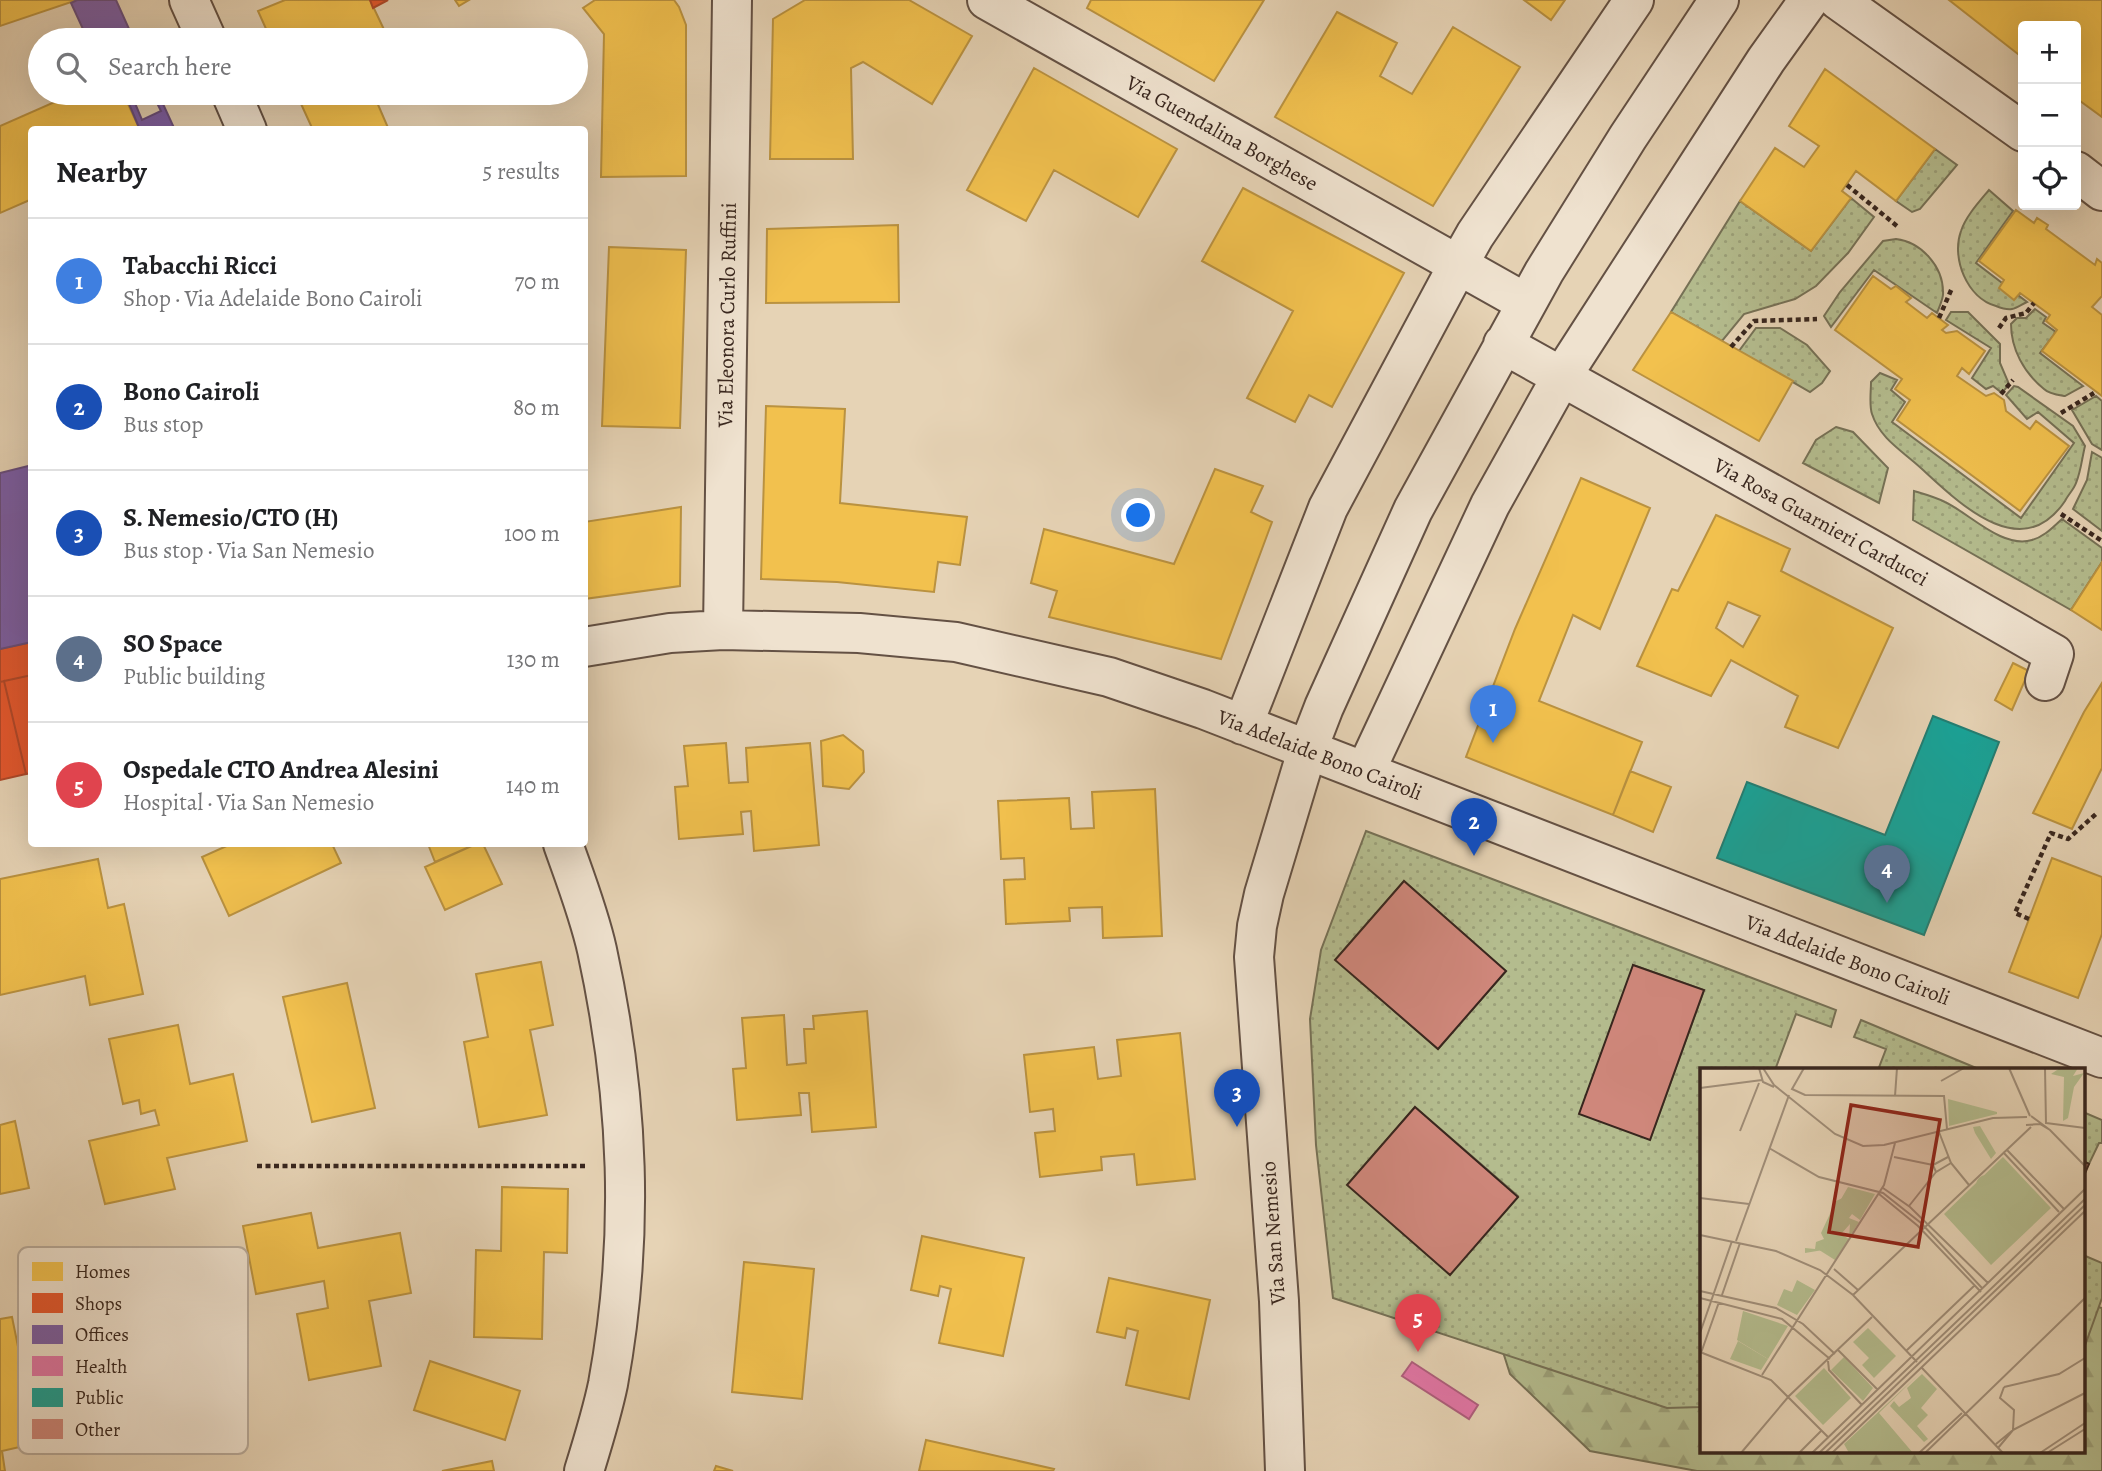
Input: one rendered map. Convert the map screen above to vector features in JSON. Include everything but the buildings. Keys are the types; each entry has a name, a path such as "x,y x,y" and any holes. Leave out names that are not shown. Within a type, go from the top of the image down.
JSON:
{"street":[{"path":"189,0 202,28"},
{"name":"Via Eleonora Curlo Ruffini","path":"723,630 732,0"},
{"name":"Via Guendalina Borghese","path":"986,0 1458,265"},
{"path":"1243,725 1328,508 1458,265 1482,223 1634,0"},
{"path":"1307,751 1324,707 1413,510 1503,344 1628,137 1719,0"},
{"path":"1365,772 1490,505 1562,376 1766,60 1809,0"},
{"path":"1838,0 2018,128"},
{"path":"236,105 245,126"},
{"path":"2081,175 2102,191"},
{"path":"1458,265 1526,303"},
{"name":"Via Rosa Guarnieri Carducci","path":"1503,344 2054,654 2045,681"},
{"name":"Via Adelaide Bono Cairoli","path":"588,646 670,633 723,630 859,633 956,642 1109,677 1243,725 2102,1058"},
{"name":"Via San Nemesio","path":"1285,1471 1279,1301 1254,957 1264,894 1307,751"},
{"path":"564,847 597,949 619,1085 625,1147 624,1252 618,1318 604,1402 584,1471"}],"path":[{"path":"1847,185 1897,226"},
{"path":"1939,318 1952,288"},
{"path":"1999,328 2006,318 2026,313 2034,303"},
{"path":"1731,346 1754,321 1817,319"},
{"path":"2001,394 2013,380"},
{"path":"2061,414 2094,393"},
{"path":"2061,514 2102,541"},
{"path":"2029,919 2015,913 2051,833 2068,839 2096,814"},
{"path":"257,1166 568,1166"}],"green space":[{"path":"1935,149 1957,165 1920,209 1912,212 1896,201"},
{"path":"1989,190 2013,211 1976,263 2027,302 2012,309 1986,302 1977,295 1964,276 1960,264 1958,242 1963,225"},
{"path":"1851,198 1874,217 1848,253 1816,286 1795,299 1744,314 1722,341 1671,312 1740,201 1811,251"},
{"path":"1896,239 1922,250 1935,265 1943,292 1937,313 1874,270 1831,327 1824,316 1840,292 1883,241"},
{"path":"2035,309 2046,317 2043,323 2056,332 2040,353 2083,386 2065,396 2049,392 2037,383 2016,351 2011,324 2017,318 2026,318"},
{"path":"1951,312 1968,312 2000,344 2000,363 2009,384 2002,393 1993,386 1986,389 1972,378 1991,348 1946,320"},
{"path":"1756,328 1780,328 1807,345 1830,371 1822,383 1810,392 1739,351"},
{"path":"1880,373 1897,380 1891,390 1905,402 1892,422 2021,518 2074,443 2038,412 2027,419 2006,395 2014,386 2018,387 2073,426 2085,446 2074,488 2048,519 2030,528 2011,528 1992,522 1973,511 1893,445 1881,431 1872,414 1870,403 1871,382"},
{"path":"2096,396 2102,401 2102,450 2092,444 2072,410"},
{"path":"1836,427 1853,432 1888,468 1879,503 1803,463 1816,440"},
{"path":"2092,452 2102,458 2102,531 2073,509 2087,480"},
{"path":"1914,491 1945,502 2009,539 2036,539 2062,519 2102,548 2102,562 2071,610 1913,520"},
{"path":"1366,831 1836,1010 1831,1027 1796,1014 1776,1068 1700,1068 1700,1407 1667,1408 1333,1298 1316,1145 1310,1019 1321,950","holes":["1404,881 1506,971 1438,1049 1336,960","1633,965 1704,990 1650,1140","1415,1107 1518,1196 1450,1274 1348,1185"]},
{"path":"1589,979 1700,1171 1700,1454 2084,1454 2084,1303 2102,1308 2102,1471 1697,1471 1590,1451 1510,1374 1480,1279 1526,1196"},
{"path":"1861,1020 1976,1068 1879,1068 1886,1049 1854,1037"},
{"path":"2084,1112 2102,1120 2102,1143 2099,1143 2089,1164 2084,1162"},
{"path":"2084,1255 2102,1263 2102,1298 2084,1348"}],"place":[{"name":"Tabacchi Ricci","path":"1493,743"},
{"name":"Bono Cairoli","path":"1474,856"},
{"name":"SO Space","path":"1887,903"},
{"name":"S. Nemesio/CTO (H)","path":"1237,1127"},
{"name":"Ospedale CTO Andrea Alesini","path":"1418,1352"}]}
